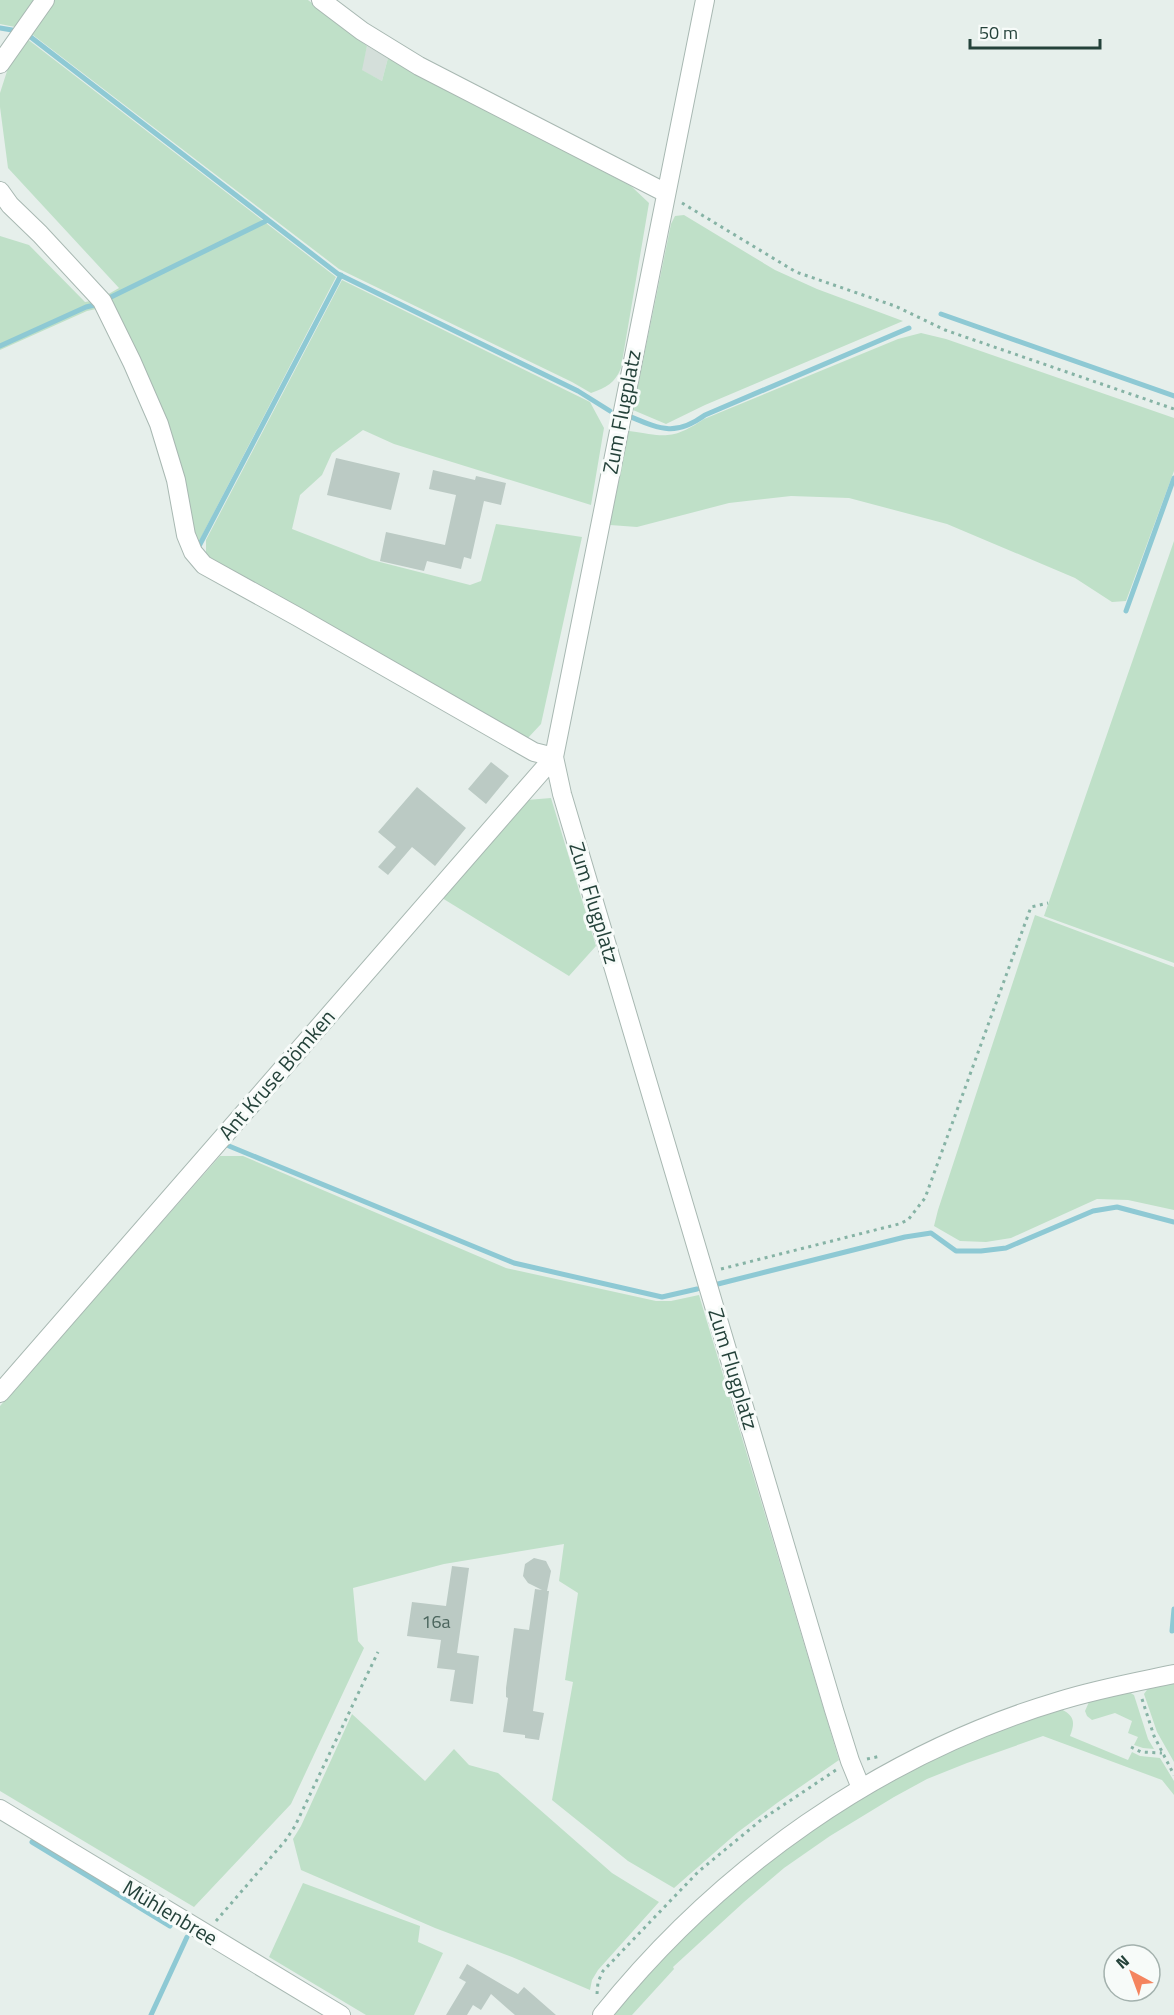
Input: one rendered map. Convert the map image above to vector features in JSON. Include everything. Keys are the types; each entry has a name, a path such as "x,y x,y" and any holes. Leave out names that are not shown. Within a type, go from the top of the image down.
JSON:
{"street":[{"path":"0,64 45,0"},
{"path":"321,0 362,31 419,66 666,193"},
{"name":"Zum Flugplatz","path":"705,0 554,757 562,794 850,1761 861,1788"},
{"path":"0,191 10,205 102,301 159,424 176,480 186,535 193,552 204,565 534,752 554,757"},
{"name":"Ant Kruse Bömken","path":"0,1393 554,757"},
{"path":"602,2015 666,1943 723,1889 782,1842 861,1788 921,1756 1010,1718 1059,1701 1174,1674"},
{"name":"Mühlenbree","path":"0,1809 341,2015"}],"path":[{"path":"666,193 796,273 895,306 945,330 1174,409"},
{"path":"705,1273 908,1220 925,1198 1031,907 1048,903"},
{"path":"208,1935 215,1922 296,1826 378,1652"},
{"path":"1137,1682 1154,1736 1174,1775"},
{"path":"1131,1748 1141,1752 1162,1753"}],"shaded area":[{"path":"367,46 388,58 382,81 361,70"}],"green space":[{"path":"0,0 34,0 15,27 0,24"},
{"path":"52,0 308,0 367,46 362,70 382,81 388,58 631,186 649,203 621,368 616,378 606,387 591,393 339,269 29,32"},
{"path":"26,38 336,277 196,547 176,452 164,412 105,296 119,288 8,168 0,93 9,65"},
{"path":"684,215 775,270 817,289 903,321 705,405 666,424 633,410 671,224 675,216"},
{"path":"0,236 29,245 85,302 96,300 96,309 0,350"},
{"path":"342,280 590,402 604,428 591,505 394,444 363,430 332,453 322,475 300,495 292,529 372,560 470,585 481,581 496,524 582,537 541,724 527,739 206,558 206,540"},
{"path":"921,333 946,339 1174,418 1174,471 1126,601 1112,602 1075,578 947,524 849,498 791,496 729,503 637,527 610,525 629,431 660,435 675,434 704,419 898,339"},
{"path":"1174,541 1174,963 1044,916"},
{"path":"551,798 596,946 569,976 442,898 527,800"},
{"path":"1035,915 1174,967 1174,1210 1128,1200 1097,1199 1011,1238 986,1242 960,1241 934,1226"},
{"path":"220,1156 243,1156 506,1268 656,1301 671,1301 699,1295 839,1760 738,1832 674,1888 628,1861 552,1800 573,1682 565,1680 578,1593 559,1581 564,1544 444,1564 353,1588 358,1641 364,1648 291,1804 194,1907 0,1791 0,1406"},
{"path":"1174,1683 1174,1762 1157,1732 1144,1694 1149,1687"},
{"path":"1129,1692 1134,1695 1148,1739 1154,1749 1134,1745 1138,1737 1128,1733 1132,1721 1115,1713 1092,1720 1087,1716 1085,1711 1089,1702"},
{"path":"1061,1709 1073,1720 1070,1736 1128,1760 1132,1752 1140,1756 1160,1758 1174,1781 1174,1795 1162,1780 1043,1736 967,1763 927,1779 894,1797 830,1836 784,1868 673,1967 674,1969 632,2015 612,2015 680,1939 766,1862 844,1808 950,1752"},
{"path":"352,1714 425,1781 454,1749 469,1765 498,1773 612,1873 659,1902 598,1970 592,1980 590,1990 435,1928 301,1870 293,1839"},
{"path":"303,1883 420,1926 418,1942 443,1953 414,2015 366,2015 269,1957"}],"building":[{"path":"336,458 400,473 391,510 327,495"},
{"path":"433,470 475,480 476,476 506,483 501,505 484,501 471,559 464,557 461,569 427,561 424,571 380,561 386,532 445,545 456,495 429,489"},
{"path":"491,762 509,776 486,804 468,789"},
{"path":"417,787 466,828 435,866 412,847 388,875 378,867 396,847 378,832"},
{"path":"534,1558 546,1561 551,1571 533,1711 544,1713 539,1740 525,1738 525,1735 503,1732 514,1628 529,1630 535,1589 542,1590 528,1583 523,1576 525,1564"},
{"path":"452,1566 469,1568 457,1653 479,1656 473,1704 450,1701 455,1670 437,1668 441,1640 407,1636 412,1602 446,1606"},
{"path":"467,1964 518,1994 524,1987 556,2015 515,2015 491,1994 481,2010 473,2005 467,2015 446,2015 466,1982 459,1978"}],"waterway":[{"path":"0,28 12,30"},
{"path":"28,35 338,274 578,391 610,411"},
{"path":"107,299 268,220"},
{"path":"198,548 341,275"},
{"path":"0,346 86,307 99,304"},
{"path":"941,314 1174,396"},
{"path":"631,417 660,428 686,426 705,415 909,328"},
{"path":"1126,611 1174,478"},
{"path":"229,1146 514,1263 662,1297 697,1289"},
{"path":"714,1285 905,1237 931,1233 956,1251 1006,1248 1093,1211 1117,1207 1174,1222"},
{"path":"1172,1631 1174,1609"},
{"path":"32,1842 170,1926"},
{"path":"151,2015 187,1937"}]}
